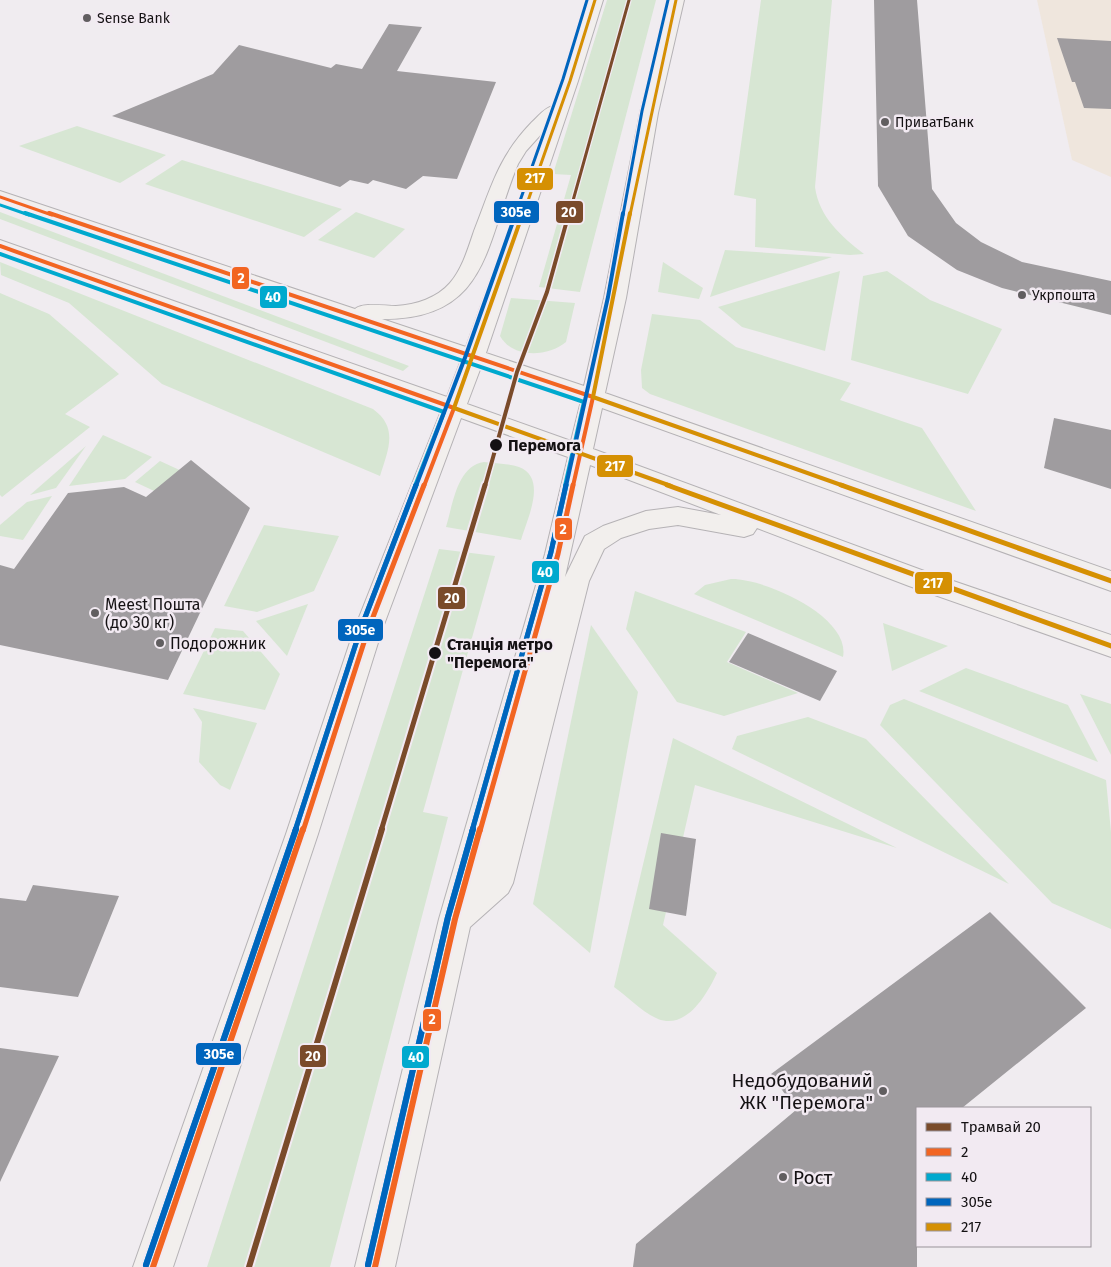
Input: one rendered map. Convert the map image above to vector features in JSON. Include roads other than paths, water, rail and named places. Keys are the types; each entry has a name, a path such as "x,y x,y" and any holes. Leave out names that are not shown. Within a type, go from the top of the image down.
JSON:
{"main road":[{"path":"153,1267 305,825 368,630 473,358 570,81 595,0"},
{"path":"374,1267 456,919 558,554 615,298 650,112 676,0"},
{"path":"329,309 392,314 413,312 432,306 458,287 470,271 511,160 562,100"},
{"path":"0,197 593,398 1111,581"},
{"path":"0,246 580,452 854,556 1111,646"},
{"path":"456,919 497,882 576,581 583,562 594,544 612,532 646,520 678,516 732,525 854,556"}],"tram line":[{"name":"20","path":"249,1267 469,541 517,372 547,292 629,0"}],"place":[{"name":"Sense Bank","path":"87,18"},
{"name":"ПриватБанк","path":"885,122"},
{"name":"Укрпошта","path":"1022,295"},
{"name":"Перемога","path":"496,445"},
{"name":"Meest Пошта (до 30 кг)","path":"95,613"},
{"name":"Подорожник","path":"160,643"},
{"name":"Станція метро \"Перемога\"","path":"435,653"},
{"name":"Недобудований ЖК \"Перемога\"","path":"883,1091"},
{"name":"Рост","path":"783,1177"}]}
